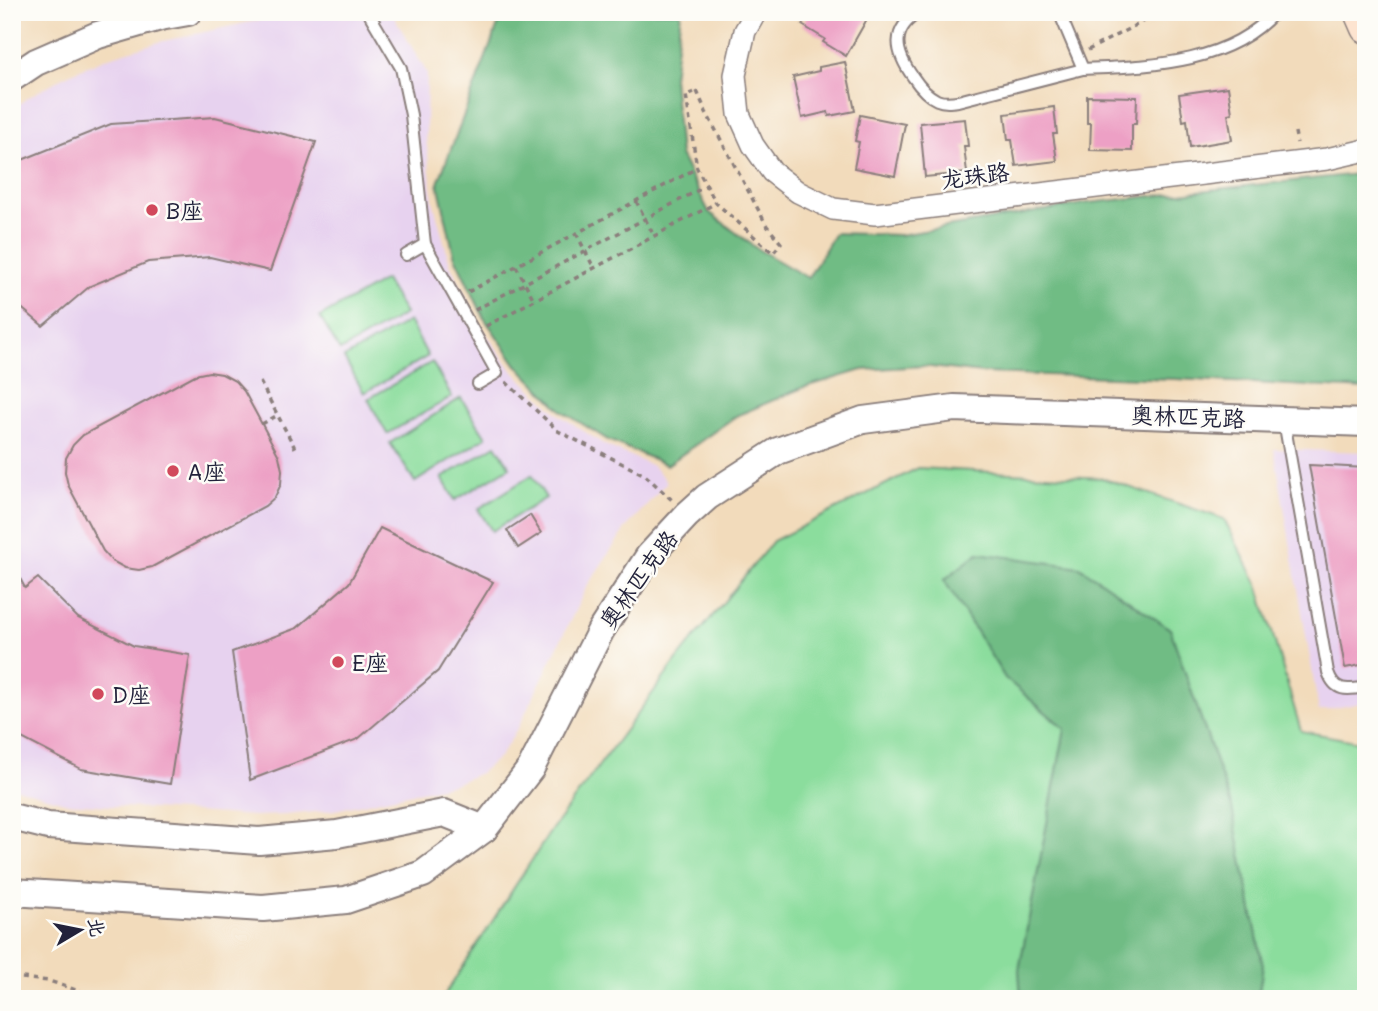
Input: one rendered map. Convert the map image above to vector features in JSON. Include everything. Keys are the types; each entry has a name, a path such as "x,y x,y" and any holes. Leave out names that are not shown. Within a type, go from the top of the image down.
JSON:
{"main road":[{"path":"1359,12 1366,28"}],"street":[{"path":"12,78 36,62 98,35 188,12"},
{"name":"龙珠路","path":"756,12 745,31 735,75 739,114 753,145 772,172 798,192 833,209 875,214 1327,159 1366,150"},
{"name":"奥林匹克路","path":"12,892 263,908 345,900 423,874 484,829 531,768 601,630 649,556 687,515 707,497 778,451 863,420 954,408 1366,423"},
{"path":"12,817 48,825 259,841 337,834 444,813 484,829"}],"lane":[{"path":"368,12 401,68 411,115 425,244 497,373 478,384"},
{"path":"920,12 904,24 899,33 900,54 918,85 937,100 947,103 1083,69 1131,67 1197,57 1245,38 1261,27 1275,12"},
{"path":"1059,12 1083,69"},
{"path":"406,255 425,244"},
{"path":"1284,420 1328,672 1339,687 1366,687"}],"path":[{"path":"1077,56 1161,12"},
{"path":"697,91 767,226 781,243 773,253 716,203 697,168 686,95 697,91"},
{"path":"1295,132 1297,137"},
{"path":"455,299 697,168"},
{"path":"464,316 706,186"},
{"path":"636,201 654,236"},
{"path":"474,333 716,203"},
{"path":"576,233 594,268"},
{"path":"516,266 534,300"},
{"path":"497,373 558,430 645,475 687,515"},
{"path":"260,382 295,448"},
{"path":"262,424 278,415"},
{"path":"12,976 49,981 97,999"}],"shaded area":[{"path":"296,12 391,12 427,73 426,137 433,201 450,264 478,322 512,370 558,414 605,445 653,466 667,482 625,529 587,586 518,728 500,756 480,773 454,784 335,810 254,816 68,803 12,787 12,110 67,75 109,57 159,42"},
{"path":"1274,449 1366,452 1366,702 1319,711"}],"green space":[{"path":"503,12 681,12 673,77 680,155 709,212 756,248 808,278 835,233 900,235 1088,203 1366,173 1366,389 983,373 922,366 862,370 802,388 736,416 667,465 608,440 562,411 517,365 484,318 454,255 438,183"},
{"path":"385,280 405,314 340,351 320,317"},
{"path":"409,321 428,356 364,393 344,358"},
{"path":"432,362 452,397 387,434 368,399"},
{"path":"461,398 486,437 415,482 390,443"},
{"path":"496,445 510,467 455,500 442,478"},
{"path":"918,468 1102,478 1224,519 1259,587 1301,731 1366,743 1366,999 442,999 552,829 680,656 773,541"},
{"path":"532,475 546,498 492,531 478,509"},
{"path":"978,553 1080,567 1170,629 1232,808 1263,966 1258,999 1021,999 1019,970 1065,729 1005,678 944,580"}],"building":[{"path":"810,12 871,12 846,56 802,25"},
{"path":"845,62 855,111 829,116 828,112 802,118 793,77 819,71 819,67"},
{"path":"1228,87 1232,140 1190,147 1187,120 1183,121 1179,94"},
{"path":"1087,96 1137,97 1136,124 1132,124 1132,151 1090,150 1091,123 1087,123"},
{"path":"1054,107 1057,134 1053,134 1057,161 1016,166 1012,140 1008,140 1005,114"},
{"path":"860,115 905,124 895,176 854,168"},
{"name":"B座","path":"215,117 316,142 270,271 210,257 148,262 90,286 43,326 12,300 12,164 111,124"},
{"path":"965,119 967,173 925,177 920,123"},
{"name":"A座","path":"209,372 222,374 235,381 244,391 279,456 281,484 275,497 265,506 152,567 139,570 125,568 112,561 103,551 68,485 66,458 83,435 195,375"},
{"path":"1309,465 1366,468 1366,664 1345,668"},
{"path":"530,515 541,533 518,548 507,530"},
{"name":"E座","path":"380,528 493,582 438,671 358,739 250,780 232,652 297,628 349,583"},
{"name":"D座","path":"12,563 25,588 38,578 78,618 134,646 190,655 170,784 81,769 12,733"}],"place":[{"name":"B座","path":"152,210"},
{"name":"A座","path":"173,471"},
{"name":"E座","path":"338,662"},
{"name":"D座","path":"98,694"}]}
